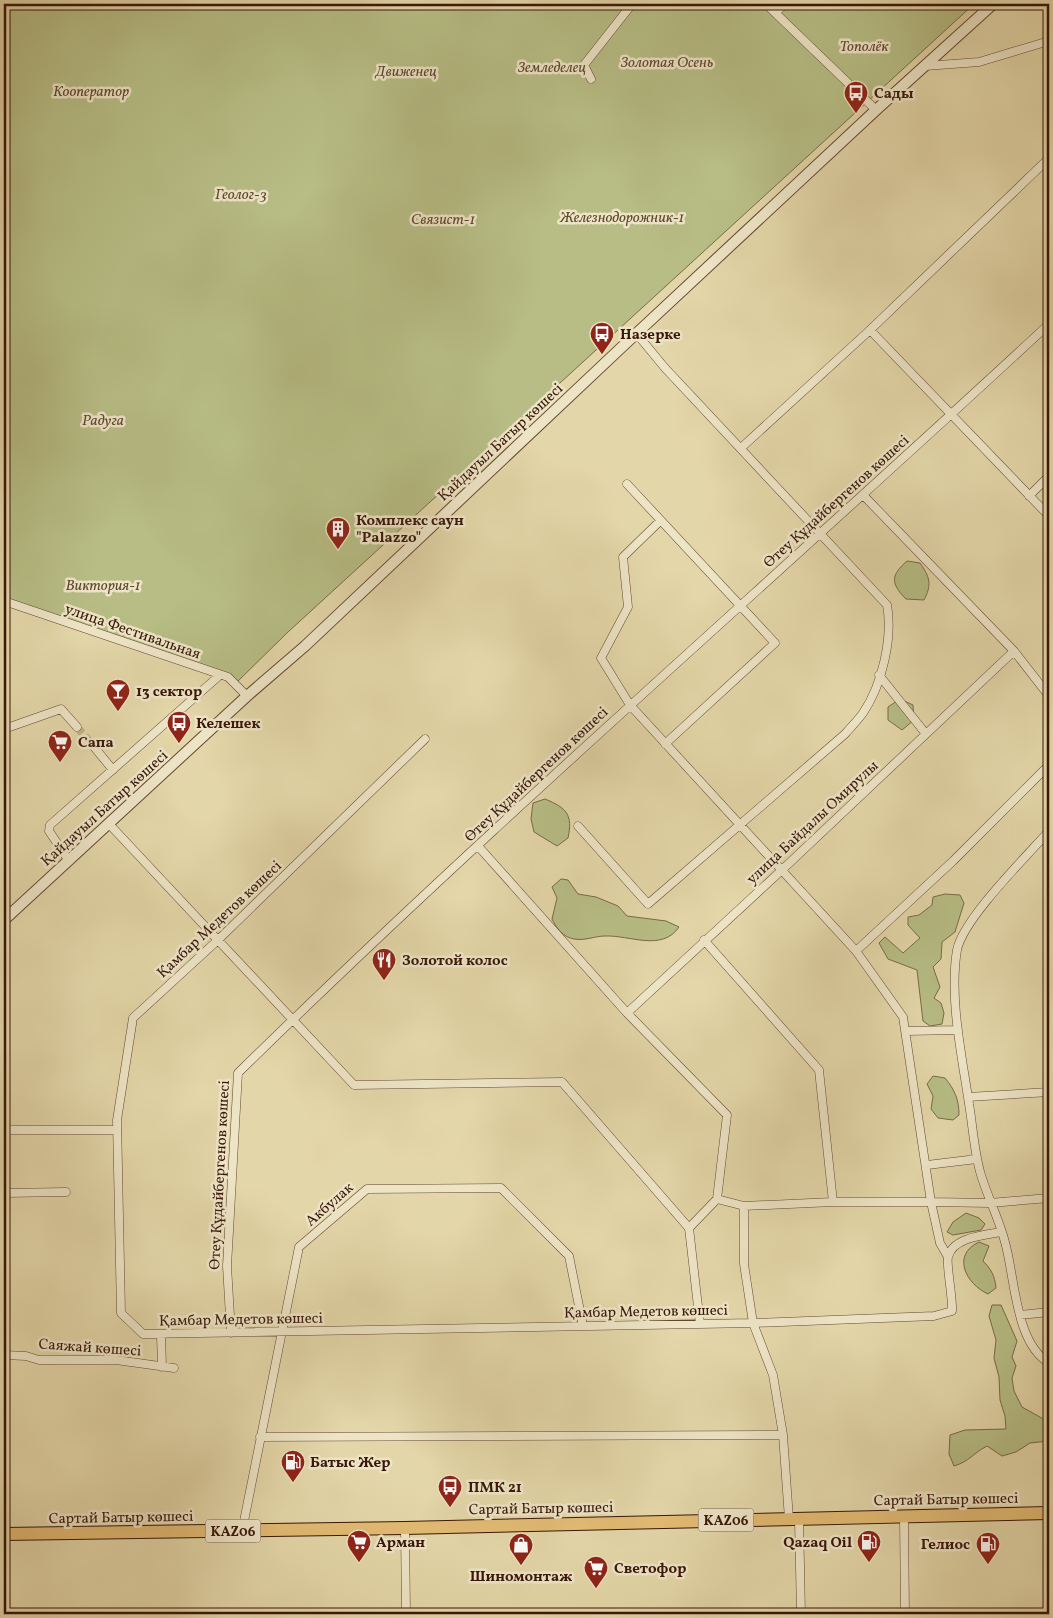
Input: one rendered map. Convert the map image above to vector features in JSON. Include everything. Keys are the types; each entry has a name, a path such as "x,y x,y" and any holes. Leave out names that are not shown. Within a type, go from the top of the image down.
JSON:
{"highway":[{"name":"Сартай Батыр көшесі","path":"4,1534 405,1528 1049,1513"}],"street":[{"path":"591,79 584,67 586,63 632,4"},
{"path":"766,4 876,110"},
{"path":"776,12 785,4"},
{"name":"Қайдауыл Батыр көшесі","path":"4,920 110,825 247,696 305,646 876,110 993,4"},
{"path":"925,66 979,62 1049,42"},
{"path":"741,448 870,330 1049,161"},
{"name":"Өтеу Құдайбергенов көшесі","path":"231,1333 228,1266 238,1073 292,1020 630,705 864,496 1049,324"},
{"path":"870,330 950,416 1049,516"},
{"path":"578,826 648,904 845,734 863,713 879,675 887,641 889,617 887,605 822,533 665,368 636,334"},
{"path":"1029,496 1049,476"},
{"path":"627,484 660,522 742,605 776,643 666,744"},
{"path":"864,496 1014,651 1049,696"},
{"path":"660,522 624,557 628,607 600,658 630,705 856,951 903,1017 932,1202 940,1243 948,1257 955,1246 967,1239 1001,1232"},
{"name":"улица Фестивальная","path":"4,601 228,677 247,696"},
{"name":"улица Байдалы Омирулы","path":"627,1013 704,940 783,870 1014,651"},
{"path":"69,861 49,831 49,827 220,675"},
{"path":"879,675 926,734"},
{"path":"4,729 61,709 77,727"},
{"name":"Қамбар Медетов көшесі","path":"425,739 219,939 133,1018 117,1130 121,1313 143,1334 282,1333 753,1323 944,1314 952,1311 948,1257"},
{"path":"90,742 113,770"},
{"path":"856,951 953,861 1049,765"},
{"path":"110,825 354,1085 562,1082 689,1228 700,1324"},
{"path":"1049,831 966,927 957,950 958,1030 977,1158 990,1203 1001,1232 1020,1316 1038,1356 1049,1363"},
{"path":"478,846 627,1013 726,1115 718,1199 689,1228"},
{"path":"704,940 819,1070 833,1202"},
{"path":"906,1031 958,1030"},
{"path":"968,1097 1049,1092"},
{"path":"4,1130 117,1130"},
{"path":"927,1165 977,1158"},
{"name":"Акбулак","path":"242,1531 299,1247 367,1189 501,1188 569,1256 583,1326"},
{"path":"4,1193 66,1192"},
{"path":"718,1199 744,1206 833,1202 990,1203 1049,1198"},
{"path":"744,1206 744,1264 753,1323 773,1375 784,1435 794,1519 801,1614"},
{"path":"1020,1316 1049,1312"},
{"path":"161,1334 162,1367"},
{"name":"Саяжай көшесі","path":"4,1355 26,1356 39,1360 116,1360 174,1368"},
{"path":"260,1437 784,1435"},
{"path":"904,1516 905,1614"},
{"path":"405,1528 406,1614"}],"green space":[{"path":"12,4 974,4 288,632 235,684 228,677 4,601 4,6"},
{"path":"907,561 920,563 926,573 929,585 924,600 906,599 895,584 895,575"},
{"path":"900,699 913,705 914,720 902,730 888,720 888,707"},
{"path":"545,799 563,809 569,818 568,838 557,846 534,832 531,819 533,803"},
{"path":"561,879 568,880 578,894 596,897 618,906 627,916 666,921 679,927 672,935 655,941 615,936 582,939 570,938 561,932 552,919 557,898 552,887"},
{"path":"945,894 960,895 964,903 955,932 942,942 941,959 933,967 940,987 934,998 941,1003 944,1013 942,1024 930,1026 923,1021 917,970 888,959 879,943 885,937 903,953 920,938 908,925 908,917 919,915 932,905 933,897"},
{"path":"933,1076 945,1078 954,1091 959,1115 953,1120 938,1118 931,1109 933,1096 927,1084"},
{"path":"966,1213 979,1218 985,1224 981,1230 953,1235 947,1232 953,1222"},
{"path":"979,1242 989,1246 983,1261 995,1280 996,1288 988,1294 973,1283 965,1269 966,1254 970,1248"},
{"path":"992,1305 1001,1305 1017,1341 1012,1357 1016,1366 1012,1378 1014,1391 1022,1407 1047,1421 1049,1441 1030,1443 1016,1452 1002,1456 987,1446 964,1462 954,1466 949,1454 950,1435 965,1430 1006,1429 1005,1416 1000,1400 999,1377 994,1358 996,1340 989,1316"}],"tunnel":[{"path":"77,727 90,742"}],"place":[{"name":"Сады","path":"856,114"},
{"name":"Назерке","path":"602,355"},
{"name":"Комплекс саун \"Palazzo\"","path":"338,550"},
{"name":"13 сектор","path":"118,712"},
{"name":"Келешек","path":"179,744"},
{"name":"Сапа","path":"60,763"},
{"name":"Золотой колос","path":"384,981"},
{"name":"Батыс Жер","path":"293,1483"},
{"name":"ПМК 21","path":"450,1508"},
{"name":"Арман","path":"359,1563"},
{"name":"Qazaq Oil","path":"869,1563"},
{"name":"Гелиос","path":"988,1565"},
{"name":"Шиномонтаж","path":"521,1566"},
{"name":"Светофор","path":"596,1589"}],"park label":[{"name":"Тополёк","path":"864,46"},
{"name":"Золотая Осень","path":"667,62"},
{"name":"Земледелец","path":"552,67"},
{"name":"Движенец","path":"406,71"},
{"name":"Кооператор","path":"91,91"},
{"name":"Геолог-3","path":"241,194"},
{"name":"Железнодорожник-1","path":"622,217"},
{"name":"Связист-1","path":"443,219"},
{"name":"Радуга","path":"103,420"},
{"name":"Виктория-1","path":"103,585"}]}
